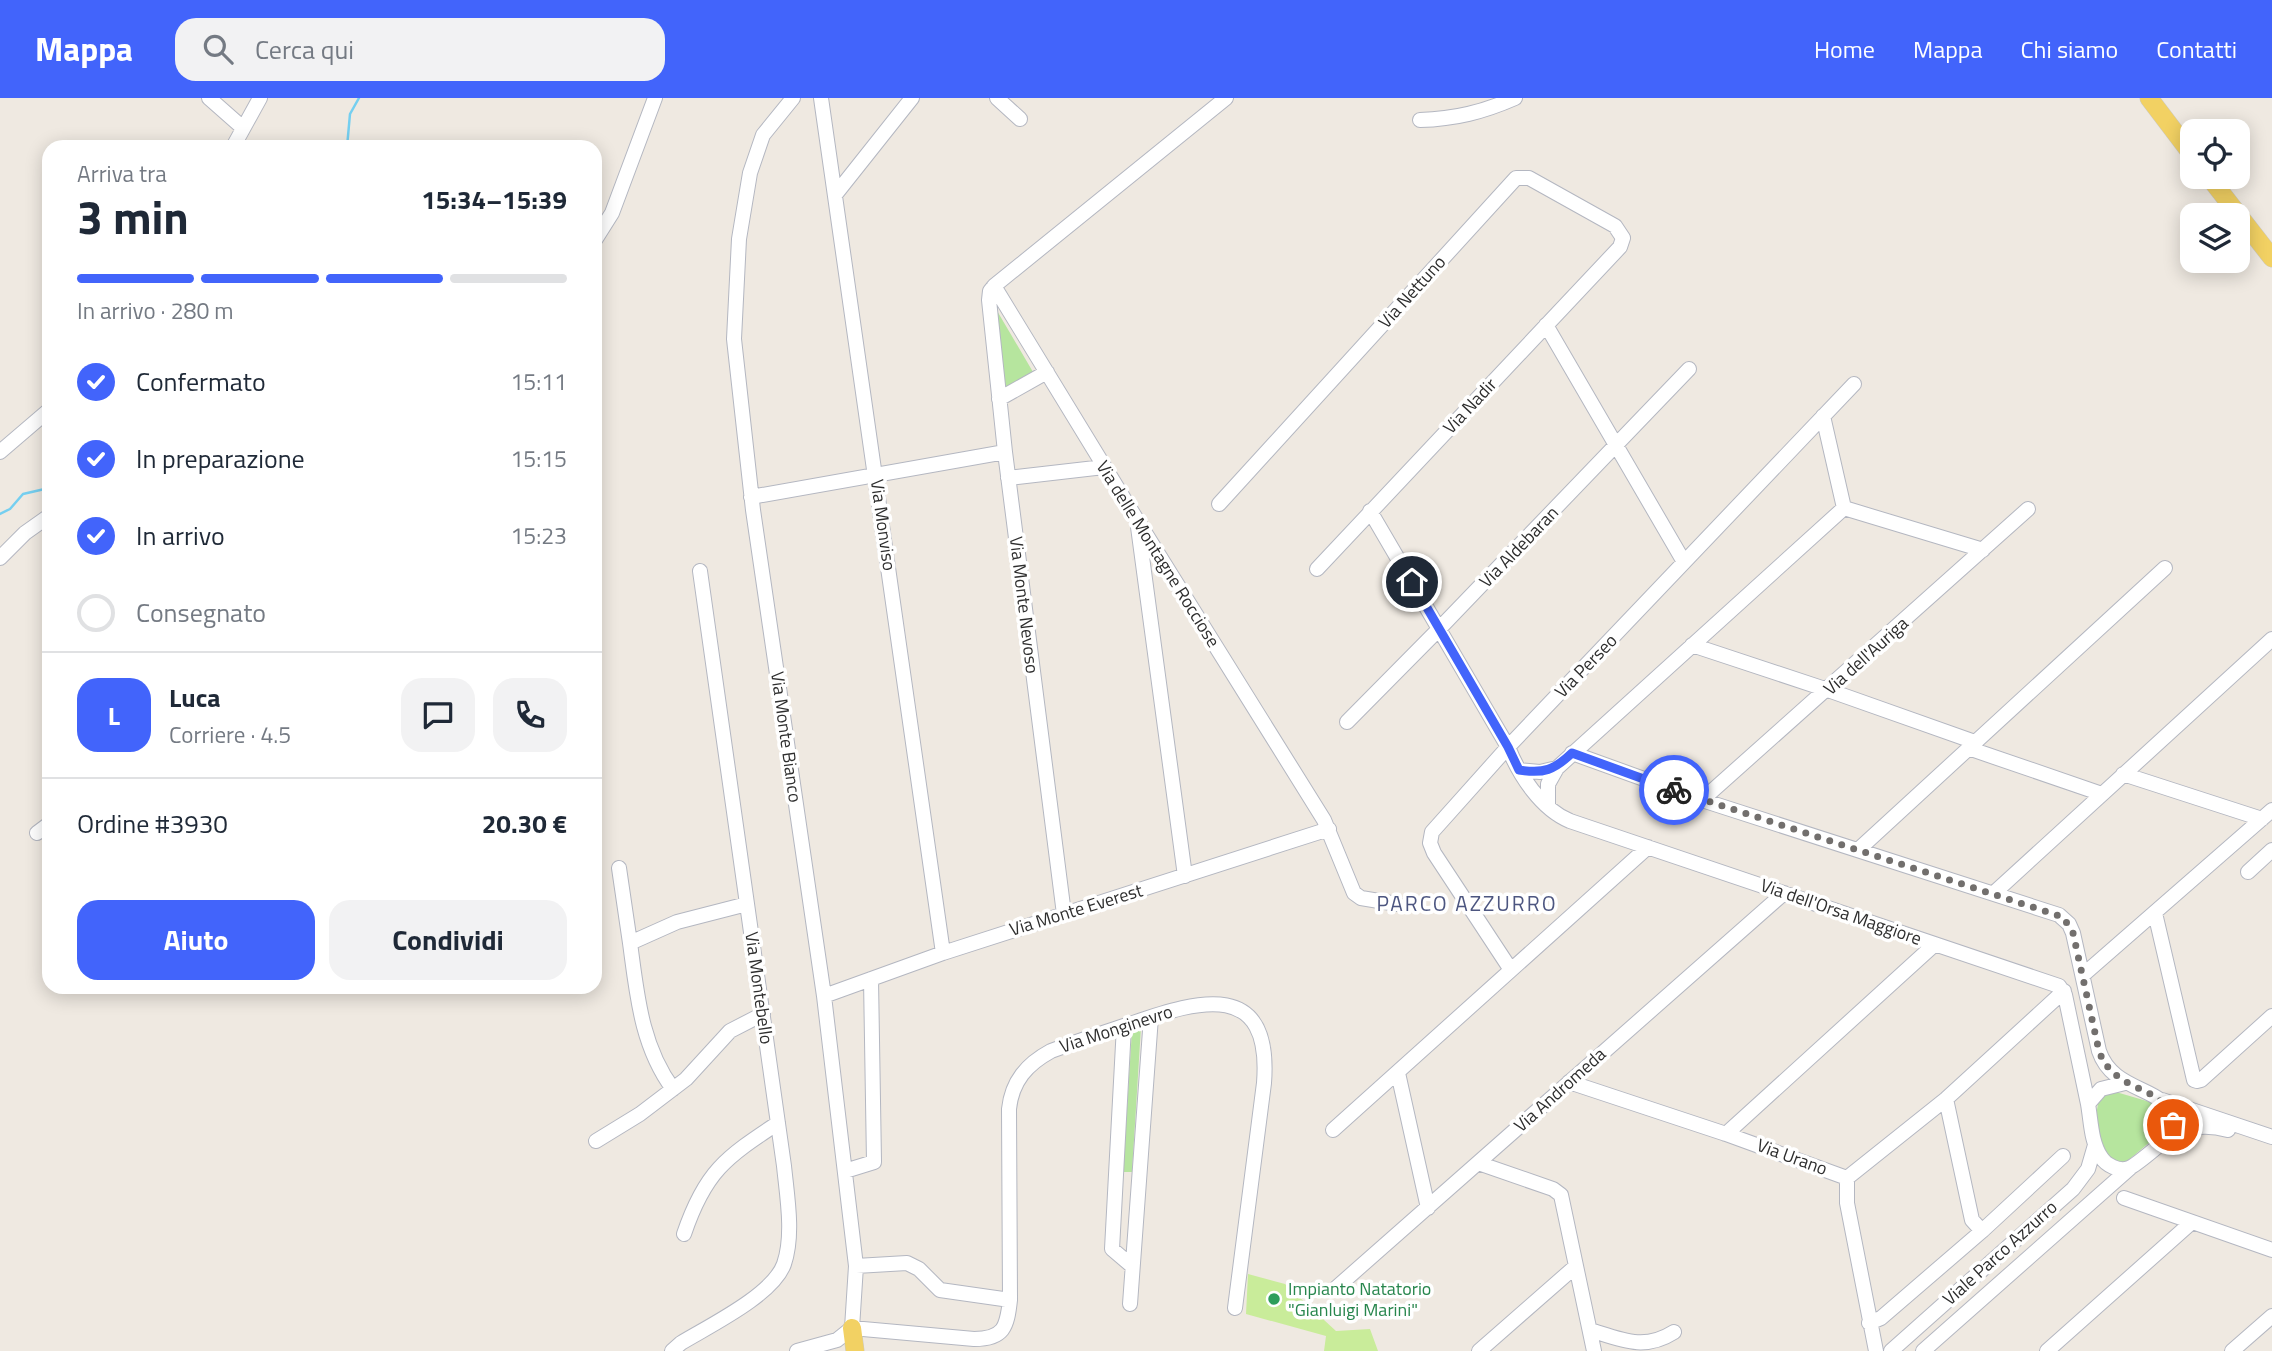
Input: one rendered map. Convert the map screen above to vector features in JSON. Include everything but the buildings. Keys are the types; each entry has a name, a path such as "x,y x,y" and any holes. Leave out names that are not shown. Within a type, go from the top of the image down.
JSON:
{"main road":[{"path":"2149,98 2180,139"},
{"path":"2218,189 2272,258"},
{"path":"852,1328 855,1351"}],"street":[{"path":"209,98 243,128"},
{"path":"237,140 260,98"},
{"path":"602,229 612,213 655,98"},
{"name":"Via Monte Bianco","path":"793,98 768,128 750,173 741,226 734,339 751,496 824,996 845,1171 856,1265 852,1328"},
{"name":"Via Monviso","path":"821,98 943,953"},
{"path":"835,195 912,98"},
{"path":"997,98 1020,119"},
{"path":"992,291 1226,98"},
{"path":"1420,120 1444,120 1469,115 1515,98"},
{"name":"Via Nettuno","path":"1219,504 1516,178 1527,178 1610,223 1621,233 1622,242"},
{"name":"Via Nadir","path":"1317,569 1622,242"},
{"name":"Via delle Montagne Rocciose","path":"992,291 1047,372 1329,829 1356,895 1364,899 1397,904"},
{"name":"Via Monte Nevoso","path":"992,291 999,399 1008,478 1064,914"},
{"path":"1546,325 1684,562"},
{"name":"Via Aldebaran","path":"1347,722 1689,369"},
{"path":"999,399 1047,372"},
{"name":"Via Perseo","path":"1511,970 1434,853 1430,840 1434,828 1854,384"},
{"path":"0,452 42,416"},
{"path":"1823,416 1844,508"},
{"path":"751,496 1005,452"},
{"path":"1008,478 1104,467"},
{"path":"1844,508 1983,550"},
{"path":"1548,806 1548,784 1557,768 1844,508"},
{"name":"Via dell'Auriga","path":"1702,800 2028,509"},
{"path":"1370,511 1519,770 1548,806"},
{"path":"1137,520 1185,876"},
{"path":"0,558 25,533 42,521"},
{"path":"1858,850 2165,568"},
{"name":"Via Montebello","path":"672,1351 756,1296 773,1281 783,1266 788,1244 788,1214 778,1123 700,571"},
{"path":"1994,893 2272,639"},
{"path":"1692,645 1828,690 2102,794"},
{"path":"1572,753 1702,800 2063,917 2073,933 2100,1055 2108,1069 2125,1083 2162,1100 2272,1137"},
{"path":"1519,770 1540,772 1557,768"},
{"path":"2123,774 2267,814"},
{"name":"Via dell'Orsa Maggiore","path":"1548,806 1570,821 2053,983 2064,991"},
{"path":"2083,975 2267,814"},
{"path":"37,833 42,829"},
{"name":"Via Monte Everest","path":"824,996 943,953 1329,829"},
{"path":"1333,1130 1648,848"},
{"path":"2248,872 2271,856"},
{"path":"619,868 642,1021 654,1059 673,1089"},
{"name":"Via Andromeda","path":"1336,1288 1784,893"},
{"path":"630,943 677,922 747,905"},
{"path":"2155,913 2192,1077 2196,1081 2201,1080 2272,1016"},
{"path":"1726,1133 1935,944"},
{"path":"845,1171 874,1162 871,979"},
{"path":"1847,1178 1946,1099 2064,991"},
{"path":"2064,991 2095,1145 2108,1164 2117,1168 2130,1168"},
{"name":"Via Monginevro","path":"852,1328 974,1339 991,1338 1004,1328 1010,1300 1009,1116 1014,1087 1027,1067 1051,1051 1191,1005 1221,1004 1234,1007 1245,1014 1260,1039 1264,1056 1265,1076 1235,1308"},
{"path":"596,1141 640,1114 673,1089 696,1069 730,1031 763,1014"},
{"path":"1130,1304 1151,1017"},
{"path":"1124,1026 1112,1249 1132,1266"},
{"path":"1398,1073 1428,1208"},
{"name":"Via Urano","path":"1569,1082 1726,1133 1847,1178 1847,1203 1876,1351"},
{"path":"2088,1104 2101,1089 2125,1083"},
{"path":"1946,1099 1972,1220 1982,1231"},
{"path":"2162,1100 2172,1118 2173,1125 2169,1136"},
{"path":"684,1234 699,1194 719,1167 735,1152 778,1123"},
{"name":"Viale Parco Azzurro","path":"1923,1351 2169,1136 2188,1128 2213,1127 2272,1144"},
{"name":"Viale Parco Azzurro","path":"1891,1351 2073,1189 2088,1169 2095,1145"},
{"path":"1869,1323 1881,1318 1982,1231 2063,1156"},
{"path":"1478,1163 1559,1193 1564,1205 1594,1351"},
{"path":"2124,1198 2272,1250"},
{"path":"2047,1351 2192,1222"},
{"path":"856,1265 907,1263 919,1269 940,1290 1010,1300"},
{"path":"1479,1351 1576,1266"},
{"path":"2232,1351 2272,1315"},
{"path":"797,1351 837,1340 852,1328"},
{"path":"1590,1330 1644,1345 1657,1343 1674,1332"}],"green space":[{"path":"993,304 1033,372 1001,391"},
{"path":"1141,1027 1132,1172 1123,1172 1132,1030"},
{"path":"2116,1092 2157,1104 2164,1113 2166,1122 2163,1131 2125,1163 2113,1162 2098,1130 2098,1103 2102,1095"},
{"name":"Impianto Natatorio \"Gianluigi Marini\"","path":"1248,1274 1285,1284 1336,1331 1370,1329 1378,1351 1324,1351 1326,1336 1246,1314"}],"waterway":[{"path":"348,140 350,114 359,98"},
{"path":"0,514 10,509 23,494 42,490"}],"way so far":[{"path":"1674,790 2063,917 2073,933 2099,1051 2105,1065 2125,1083 2162,1100 2169,1109 2173,1125"}],"place":[{"name":"Impianto Natatorio \"Gianluigi Marini\"","path":"1274,1299"}],"district":[{"name":"PARCO AZZURRO","path":"1467,904"}],"route":[{"path":"1412,582 1519,770 1540,772 1557,768 1572,753 1674,790"}]}
